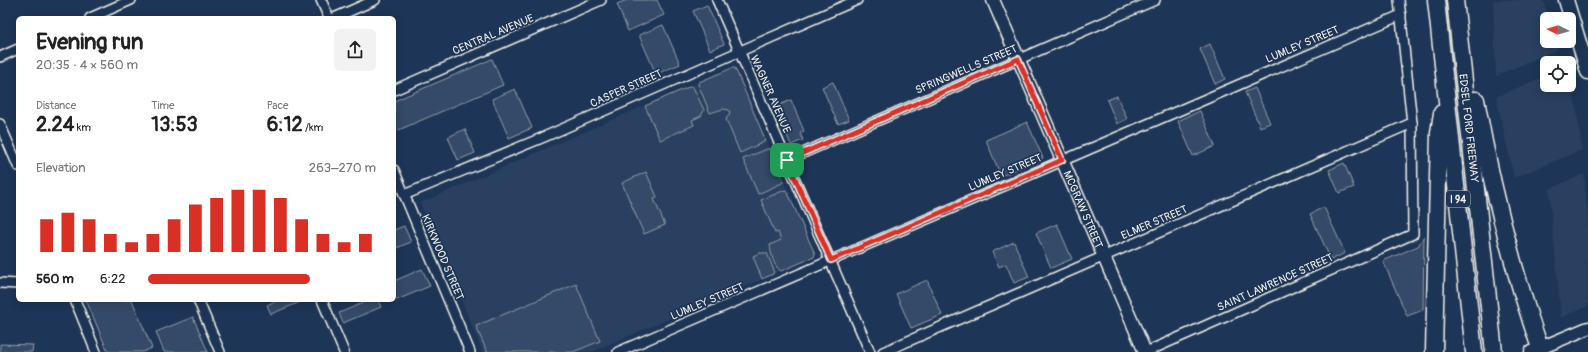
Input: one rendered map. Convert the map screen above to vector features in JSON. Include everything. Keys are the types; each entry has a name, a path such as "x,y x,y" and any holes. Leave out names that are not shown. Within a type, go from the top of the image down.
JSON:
{"highway":[{"name":"EDSEL FORD FREEWAY","path":"1436,0 1474,352"},
{"name":"EDSEL FORD FREEWAY","path":"1455,0 1494,352"},
{"path":"1458,23 1467,50 1482,135 1501,219 1535,350"},
{"path":"1434,352 1439,133 1446,90"}],"main road":[{"path":"1566,0 1587,65"}],"street":[{"path":"95,16 132,0"},
{"path":"321,0 328,16"},
{"path":"339,16 375,0"},
{"name":"CENTRAL AVENUE","path":"396,89 601,0"},
{"name":"WAGNER AVENUE","path":"717,0 870,352"},
{"name":"CASPER STREET","path":"404,195 544,137 857,0"},
{"name":"MCGRAW STREET","path":"993,0 1146,352"},
{"name":"SPRINGWELLS STREET","path":"787,160 1156,0"},
{"path":"1399,0 1412,123"},
{"name":"LUMLEY STREET","path":"618,352 1401,15"},
{"path":"0,57 16,50"},
{"name":"SAINT LAWRENCE STREET","path":"1146,352 1414,234 1412,123"},
{"name":"ELMER STREET","path":"883,352 1412,123"},
{"path":"0,124 16,155"},
{"name":"KIRKWOOD STREET","path":"396,175 470,352"},
{"path":"0,283 16,284"},
{"path":"76,302 96,352"},
{"path":"199,302 220,352"},
{"path":"323,302 344,352"},
{"path":"1535,350 1588,328"}],"shaded area":[{"path":"627,0 657,0 664,15 628,31 617,4"},
{"path":"1493,0 1543,0 1547,12 1540,12 1540,48 1558,49 1496,76"},
{"path":"707,5 724,44 710,50 693,11"},
{"path":"663,25 680,64 656,74 639,35"},
{"path":"1210,44 1225,79 1215,84 1200,49"},
{"path":"492,59 503,85 396,131 396,100"},
{"path":"735,68 815,254 814,257 591,352 483,352 420,203"},
{"path":"735,68 765,139 764,142 740,153 726,119 730,114 729,110 723,109 710,113 698,84 699,82"},
{"path":"1540,78 1540,92 1571,92 1576,105 1582,150 1514,178 1496,97"},
{"path":"833,82 849,120 838,124 822,87"},
{"path":"691,86 693,87 704,110 701,116 692,120 694,125 660,140 645,106"},
{"path":"1255,88 1270,123 1260,127 1245,92"},
{"path":"515,89 532,128 509,138 492,99"},
{"path":"1117,96 1127,119 1117,124 1107,100"},
{"path":"791,100 804,131 800,133 803,140 791,145 775,107"},
{"path":"1200,111 1215,146 1193,156 1178,121"},
{"path":"1027,122 1043,158 1001,176 986,140"},
{"path":"465,129 475,153 458,160 448,137"},
{"path":"770,149 784,181 758,194 743,159"},
{"path":"1344,163 1354,187 1339,193 1329,170"},
{"path":"646,172 657,197 654,199 665,225 644,234 622,183"},
{"path":"1584,174 1588,219 1588,306 1561,318 1549,189"},
{"path":"785,190 787,191 815,254 814,257 781,271 774,263 770,245 781,240 778,232 775,233 761,200"},
{"path":"1324,207 1345,253 1331,260 1310,214"},
{"path":"1057,224 1072,259 1051,268 1036,233"},
{"path":"404,226 411,242 396,248 396,229"},
{"path":"1424,236 1423,310 1407,316 1383,261 1418,246"},
{"path":"1014,242 1029,277 1014,283 1006,264 999,267 992,252"},
{"path":"760,253 767,253 774,271 773,274 762,279 753,256"},
{"path":"422,269 430,286 396,300 396,280"},
{"path":"927,280 942,315 911,328 896,294"},
{"path":"576,284 600,341 573,352 487,352 476,326"},
{"path":"87,302 133,302 152,348 143,352 108,352"},
{"path":"274,302 300,302 271,314 267,305"},
{"path":"365,302 379,302 381,307 343,323 339,313"},
{"path":"193,317 208,352 164,352 156,332"},
{"path":"0,344 33,345 32,352 0,352"}],"route":[{"path":"1018,59 1062,160 831,260 787,160 1018,59"}]}
